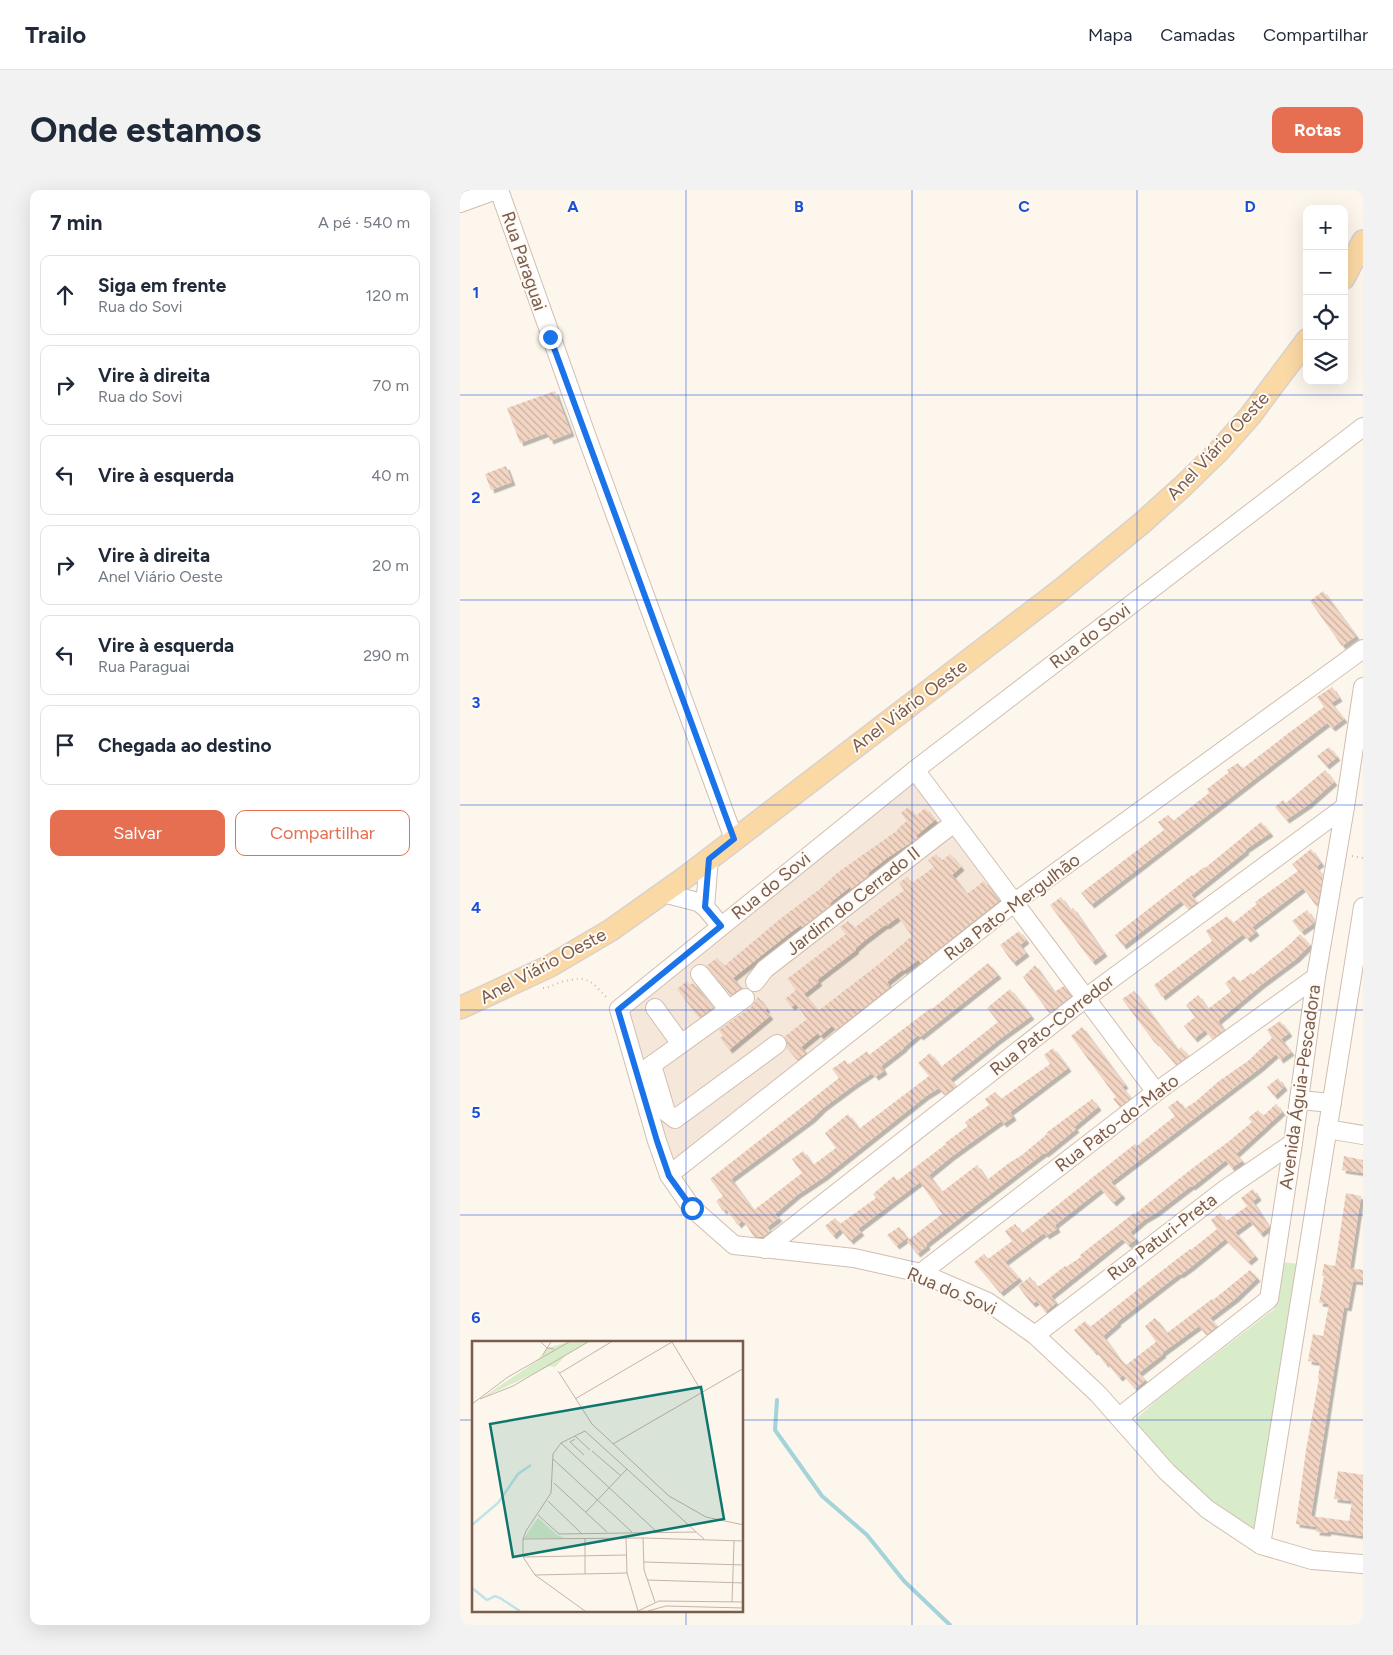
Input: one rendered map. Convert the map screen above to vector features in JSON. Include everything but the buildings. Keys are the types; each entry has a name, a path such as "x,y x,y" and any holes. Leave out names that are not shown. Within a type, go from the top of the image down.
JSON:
{"main road":[{"path":"1348,270 1363,241"},
{"name":"Anel Viário Oeste","path":"460,1008 519,982 611,930 709,859 1063,588 1182,488 1256,409 1303,345"}],"street":[{"path":"460,203 497,190"},
{"name":"Rua Paraguai","path":"497,190 734,839"},
{"name":"Rua do Sovi","path":"1363,427 1356,439 915,770 618,1010 669,1176 692,1208 734,1245 766,1250 854,1258 921,1273 988,1302 1035,1335 1098,1394 1166,1471 1207,1509 1261,1545 1312,1560 1363,1564"},
{"name":"Rua Pato-Mergulhão","path":"669,1176 1016,902 1363,649"},
{"name":"Avenida Águia-Pescadora","path":"1119,1417 1269,1299 1316,977 1363,692"},
{"path":"915,770 1016,902 1156,1092"},
{"name":"Rua Pato-Corredor","path":"766,1250 1087,997 1345,807"},
{"name":"Jardim do Cerrado II","path":"756,982 765,968 954,823"},
{"path":"705,907 709,859"},
{"path":"663,893 698,902 705,907 721,926"},
{"name":"Avenida Águia-Pescadora","path":"1261,1545 1363,907"},
{"path":"700,974 728,1010"},
{"name":"Rua Pato-do-Mato","path":"921,1273 1156,1092 1316,977"},
{"path":"637,1075 745,998"},
{"path":"655,1008 681,1044"},
{"path":"652,1065 666,1112 675,1119 777,1044"},
{"path":"1299,1100 1332,1103"},
{"path":"1328,1129 1363,1134"},
{"name":"Rua Paturi-Preta","path":"1035,1335 1227,1188 1293,1143"}],"path":[{"path":"519,982 532,987 547,988 562,982 586,978 595,984 618,1010"}],"shaded area":[{"path":"915,770 1015,902 669,1175 619,1009"}],"green space":[{"path":"1282,1262 1298,1264 1256,1535 1183,1480 1138,1427 1137,1418 1157,1400 1274,1309"}],"waterway":[{"path":"777,1400 775,1430 822,1496 867,1535 904,1581 950,1625"}],"route":[{"path":"550,337 734,839 709,859 705,907 721,926 618,1010 669,1176 692,1208"}]}
